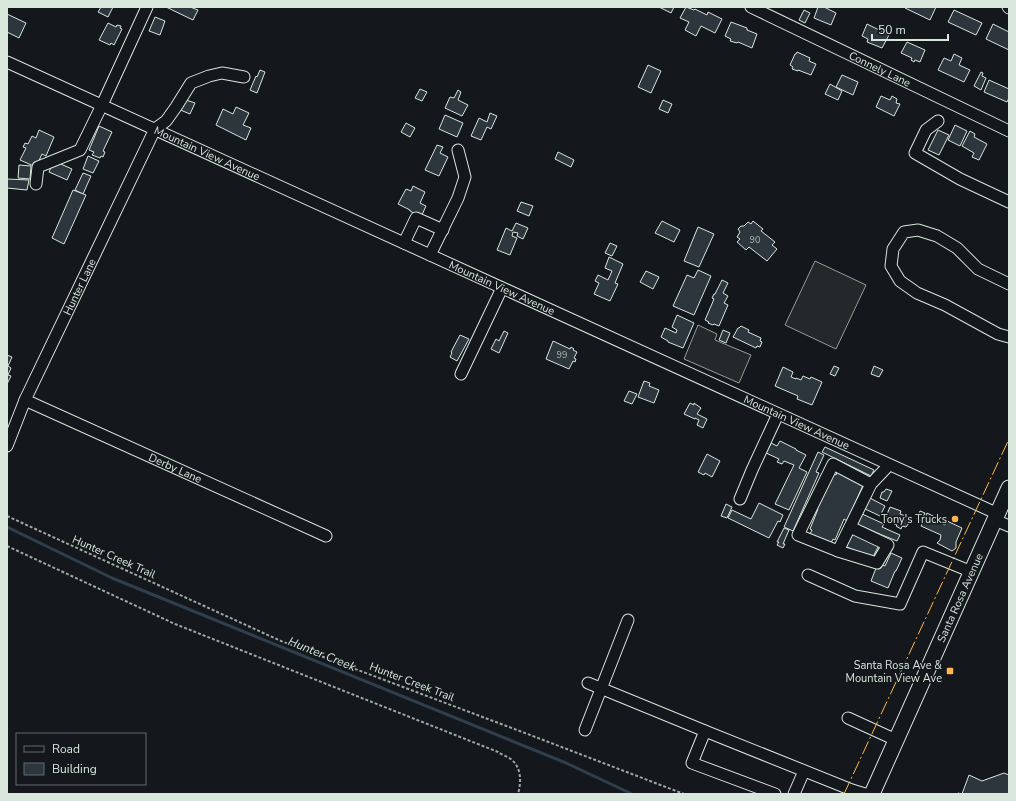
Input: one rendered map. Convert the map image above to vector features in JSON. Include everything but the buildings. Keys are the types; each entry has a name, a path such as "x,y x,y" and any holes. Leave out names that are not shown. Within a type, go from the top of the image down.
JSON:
{"main road":[{"name":"Santa Rosa Avenue","path":"872,794 1009,488"}],"street":[{"path":"36,184 38,167 80,150 147,7"},
{"name":"Connely Lane","path":"751,7 1009,131"},
{"name":"Mountain View Avenue","path":"7,62 889,465 996,517 1009,526"},
{"path":"155,129 166,121 191,82 222,73 244,77"},
{"path":"938,121 926,130 915,153 960,179 1009,202"},
{"name":"Hunter Lane","path":"7,446 26,400 155,129"},
{"path":"430,255 458,198 465,177 458,150"},
{"path":"404,243 416,218 443,230"},
{"path":"1009,284 978,269 957,248 938,236 918,230 904,232 893,249 891,266 900,281 916,293 945,306 998,334 1009,337"},
{"path":"461,374 502,288"},
{"name":"Derby Lane","path":"26,400 326,536"},
{"path":"740,499 778,414"},
{"path":"850,527 888,545 877,563 838,551 798,535 833,464 871,484"},
{"path":"838,551 871,484 889,465"},
{"path":"808,575 855,596 900,604 923,552 972,572"},
{"path":"585,730 628,620"},
{"path":"588,683 704,731 864,794"},
{"path":"848,718 896,740"},
{"path":"704,731 692,763 775,794"},
{"path":"794,794 804,771"}],"path":[{"name":"Hunter Creek Trail","path":"7,516 281,641 525,732 684,794"},
{"path":"7,546 175,624 498,752 513,760 519,770 521,783 518,794"}],"shaded area":[{"path":"815,261 866,285 836,349 785,325"},
{"path":"698,325 717,334 715,340 751,355 739,383 684,359"}],"waterway":[{"name":"Hunter Creek","path":"7,527 112,578 566,763 632,794"}],"power":[{"path":"844,794 1009,439"}],"place":[{"name":"Tony's Trucks","path":"955,519"},
{"name":"Santa Rosa Ave & Mountain View Ave","path":"950,671"}]}
